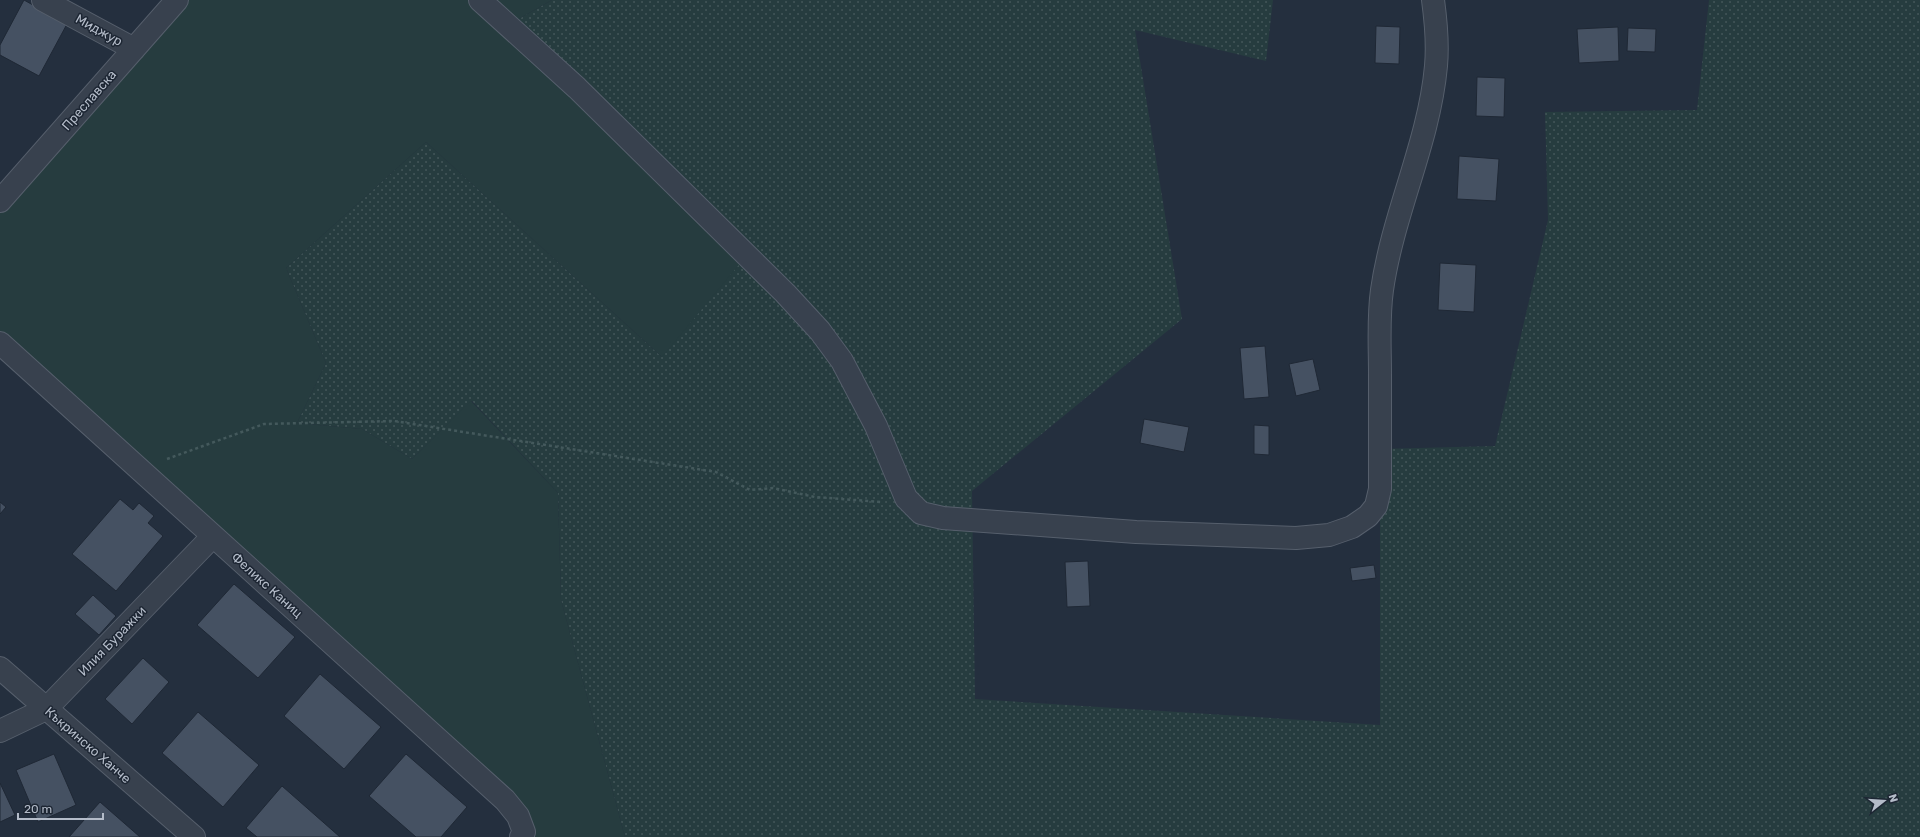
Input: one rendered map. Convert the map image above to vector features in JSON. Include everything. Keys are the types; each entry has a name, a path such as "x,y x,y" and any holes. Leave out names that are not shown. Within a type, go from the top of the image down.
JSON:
{"street":[{"name":"Миджур","path":"43,0 134,49"},
{"name":"Преславска","path":"0,201 177,0"},
{"path":"480,0 577,88 785,293 820,331 842,361 876,426 906,498 921,514 943,518 1136,532 1288,538 1329,535 1352,527 1368,516 1376,506 1380,489 1380,323 1382,290 1393,234 1420,146 1432,98 1436,66 1437,38 1433,0"},
{"name":"Феликс Каниц","path":"0,344 505,800 518,816 523,835"},
{"name":"Илия Буражки","path":"0,731 46,709 213,536"},
{"name":"Къкринско Ханче","path":"0,668 194,837"}],"path":[{"path":"130,461 170,458 264,424 394,421 716,472 750,490 773,488 815,497 913,505"}],"green space":[{"path":"177,0 552,0 508,25 747,255 662,357 426,142 286,268 326,363 297,423 362,429 412,459 471,401 558,493 561,600 625,837 521,837 524,832 0,343 0,201"},
{"path":"552,0 1273,0 1266,61 1135,30 1182,319 972,491 975,699 1380,725 1380,449 1495,446 1548,220 1545,112 1697,110 1709,0 1920,0 1920,837 625,837 561,600 558,493 472,401 412,459 362,429 297,423 326,363 286,268 426,142 662,357 508,25"}],"building":[{"path":"24,0 67,24 39,76 0,55 0,45"},
{"path":"1376,26 1400,27 1399,64 1375,63"},
{"path":"1618,27 1619,61 1579,63 1577,29"},
{"path":"1628,28 1656,29 1655,52 1627,51"},
{"path":"1477,77 1505,78 1504,117 1476,116"},
{"path":"1459,156 1499,159 1496,201 1457,199"},
{"path":"1440,263 1476,265 1474,312 1438,310"},
{"path":"1265,346 1269,397 1244,399 1240,348"},
{"path":"1313,359 1320,390 1296,396 1289,364"},
{"path":"1144,419 1189,427 1184,452 1140,443"},
{"path":"1254,425 1269,426 1269,455 1254,454"},
{"path":"120,499 133,510 139,503 154,516 148,523 163,536 116,591 72,554"},
{"path":"0,502 6,507 0,514"},
{"path":"1088,561 1090,606 1067,607 1065,562"},
{"path":"1374,565 1376,578 1352,581 1350,568"},
{"path":"234,584 295,637 258,678 197,625"},
{"path":"93,595 116,616 99,635 75,614"},
{"path":"143,658 169,682 132,724 105,699"},
{"path":"320,674 381,727 344,769 284,716"},
{"path":"198,712 259,765 223,807 162,753"},
{"path":"54,754 76,805 38,822 16,770"},
{"path":"406,754 467,807 441,837 416,837 369,796"},
{"path":"0,783 15,815 0,822"},
{"path":"282,786 340,837 257,837 246,828"},
{"path":"100,802 140,837 69,837"}]}
